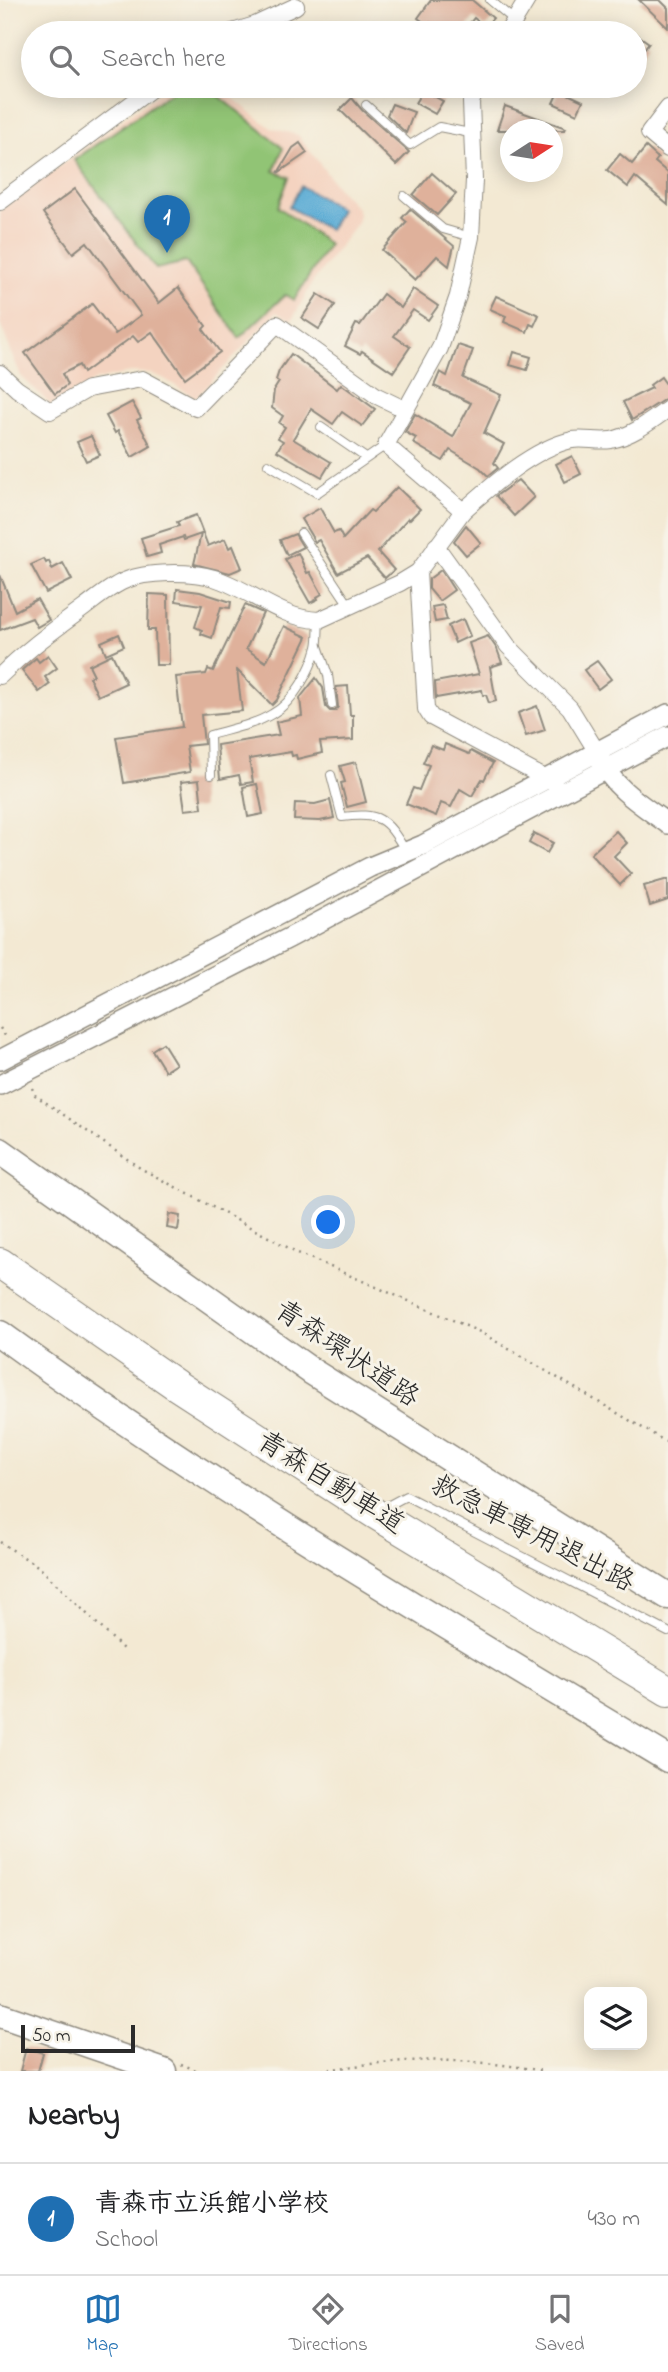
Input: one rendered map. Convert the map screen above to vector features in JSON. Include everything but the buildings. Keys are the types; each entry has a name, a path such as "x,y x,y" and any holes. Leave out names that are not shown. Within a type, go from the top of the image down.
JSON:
{"highway":[{"name":"青森環状道路","path":"0,1151 311,1371 668,1596"},
{"name":"青森自動車道","path":"0,1263 176,1385 374,1513 668,1691"},
{"path":"0,1334 128,1424 276,1522 668,1759"}],"main road":[{"path":"0,2015 164,2071"}],"street":[{"path":"515,21 527,0"},
{"path":"264,21 296,6"},
{"path":"0,202 139,98"},
{"path":"463,511 386,445 440,348 458,296 471,237 474,180 470,133 473,98"},
{"path":"668,108 649,133 668,149"},
{"path":"0,373 50,411 88,389 142,379 196,408 277,324 377,396 404,409"},
{"path":"0,676 26,649 102,595 124,581 143,576 190,575 215,579 281,610 310,620 319,620 418,572 463,511 497,480 537,454 572,440 611,440 639,429 668,409"},
{"path":"436,546 508,646 570,708 621,789 668,824"},
{"path":"418,572 426,709 431,717 565,790"},
{"path":"0,1085 289,938 565,790 601,760 668,714"},
{"path":"0,1060 370,867 423,845 547,778 668,736"}],"lane":[{"path":"491,0 507,21"},
{"path":"366,105 410,145 439,127 470,133"},
{"path":"404,196 443,229 471,237"},
{"path":"321,427 366,458"},
{"path":"268,464 317,492 386,445"},
{"path":"301,533 349,605"},
{"path":"319,620 318,646 328,675 331,705"},
{"path":"211,775 210,735 274,714 290,699 304,677 318,646"},
{"path":"331,775 342,817 368,814 380,819 406,852"},
{"name":"救急車専用退出路","path":"374,1513 406,1496 668,1632"}],"path":[{"path":"23,1073 35,1095 140,1168 298,1253 480,1332 668,1443"},
{"path":"0,1542 38,1567 124,1650"},
{"path":"315,2071 392,2062 454,2061 502,2064 543,2071"}],"shaded area":[{"path":"153,98 232,98 271,128 298,135 359,214 357,223 312,283 292,320 276,312 196,398 163,378 149,373 132,372 96,380 51,405 21,376 0,324 0,210"}],"green space":[{"path":"163,98 222,98 283,148 274,171 289,177 278,207 329,244 294,300 285,295 239,338 186,262 156,269 74,160"}],"water":[{"path":"301,186 341,209 329,230 289,207"}],"place":[{"name":"青森市立浜館小学校","path":"167,253"}]}
